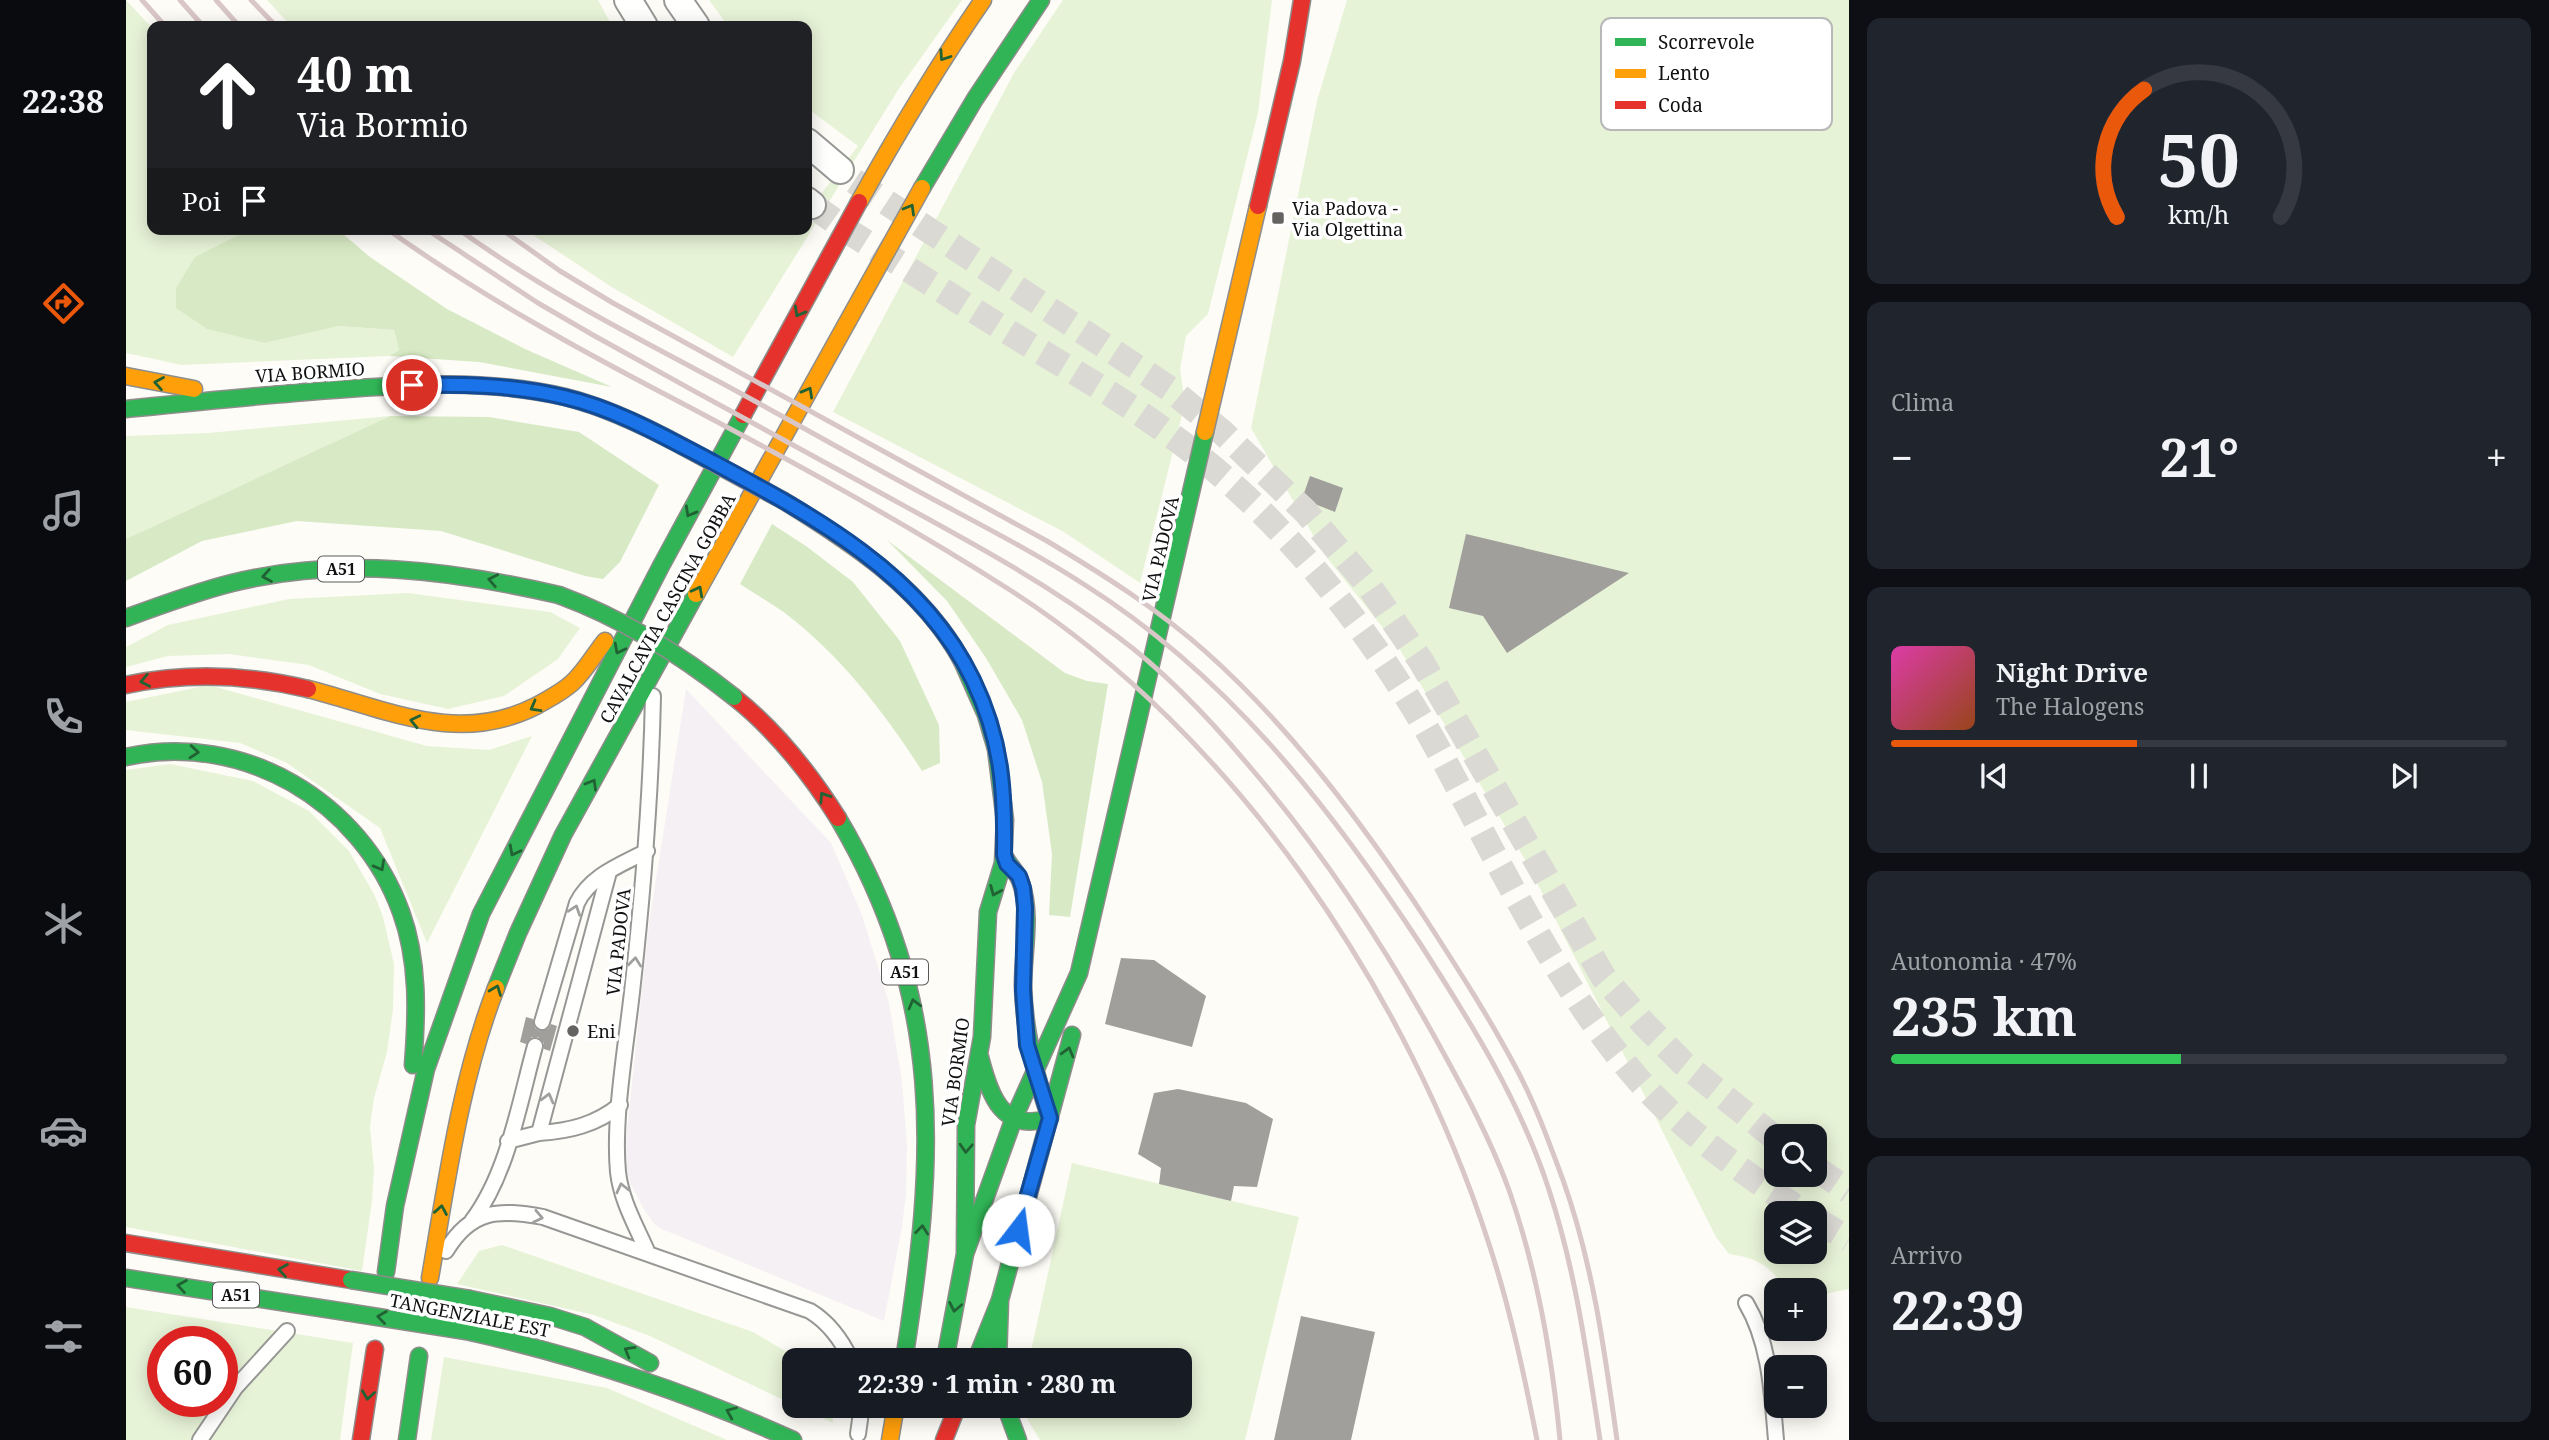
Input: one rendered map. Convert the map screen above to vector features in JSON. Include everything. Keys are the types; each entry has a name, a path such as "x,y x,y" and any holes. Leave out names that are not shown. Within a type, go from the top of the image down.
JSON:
{"main road":[{"name":"CAVALCAVIA CASCINA GOBBA","path":"386,1272 395,1206 426,1069 481,914 661,566 902,124 983,0"},
{"name":"CAVALCAVIA CASCINA GOBBA","path":"430,1278 457,1124 486,1015 518,933 563,835 923,186 980,91 1041,0"},
{"name":"VIA PADOVA","path":"1294,0 1297,26"},
{"name":"VIA PADOVA","path":"946,1348 965,1254 1014,1118 1075,984 1205,439 1292,61 1302,0"},
{"path":"1292,61 1314,0"},
{"path":"126,376 241,397"},
{"name":"VIA BORMIO","path":"126,409 241,397 412,385 485,385 520,388 566,397 648,428 784,501 854,545 925,608 961,658 974,682 1002,769 1005,802 1004,855 1000,877 988,911 980,1057 971,1087 967,1118 962,1193 965,1254"},
{"path":"126,685 177,676 254,678 338,697 374,710 429,724 483,724 527,711 570,684 661,566"},
{"name":"A51","path":"126,618 160,604 234,582 300,570 409,568 464,574 559,595 599,610 684,657 766,725 792,754 832,809 863,860 900,952 921,1037 929,1116 926,1194 906,1348"},
{"path":"126,757 160,751 199,752 242,760 270,770 325,803 351,825 369,848 396,897 406,925 416,984 416,1038 395,1206"},
{"path":"1004,855 1007,864 1019,876 1023,888 1023,990 1027,1045 1050,1118"},
{"path":"981,1348 1000,1300 1071,1038 1075,984"},
{"path":"980,1057 994,1100 1014,1118 1028,1123 1050,1118"},
{"path":"126,1243 470,1299 550,1316 585,1327 656,1367 683,1392"},
{"name":"TANGENZIALE EST","path":"126,1278 527,1343 585,1359 683,1392 793,1440"},
{"path":"998,1348 1000,1300"},
{"path":"361,1440 375,1349"},
{"path":"407,1440 419,1356"},
{"path":"890,1440 894,1418"},
{"path":"944,1440 953,1418"},
{"path":"1010,1418 1018,1440"},
{"path":"936,1421 938,1440"}],"street":[{"path":"628,0 641,21"},
{"path":"678,0 693,21"},
{"path":"812,146 839,170"}],"lane":[{"name":"VIA PADOVA","path":"647,1251 625,1201 618,1171 620,1105 647,852 654,673"},
{"path":"542,1022 577,903 590,883 647,852"},
{"path":"539,1133 609,872"},
{"path":"430,1278 452,1241 472,1221 494,1187 535,1046"},
{"path":"508,1141 598,1121 620,1105"},
{"path":"472,1221 498,1213 517,1212 543,1217 647,1251 810,1311 825,1323 845,1348"},
{"path":"1746,1303 1759,1324 1776,1440"},
{"path":"200,1440 235,1388 287,1331"},
{"path":"858,1434 860,1418"}],"shaded area":[{"path":"686,689 831,843 862,915 889,1003 902,1081 907,1146 902,1227 884,1321 662,1229 655,1225 645,1211 630,1183 624,1159 649,924"}],"green space":[{"path":"126,0 147,23 147,235 252,235 265,343 339,326 394,330 399,350 389,356 182,365 126,353"},
{"path":"267,0 598,0 609,21 286,21"},
{"path":"709,0 962,0 898,90 812,229 812,206 858,146 812,112 812,21 724,21"},
{"path":"1063,0 1272,0 1258,113 1208,314 1186,336 1180,369 1185,403 1140,583 1064,532 833,412 1014,73"},
{"path":"1347,0 1849,0 1849,1289 1827,1294 1827,1278 1777,1278 1756,1261 1729,1254 1716,1237 1527,863 1399,648 1324,554 1251,428 1317,101"},
{"path":"239,235 344,235 370,257 447,309 525,349 612,387 479,362 389,356 399,350 394,330 339,326 265,343 207,329 176,308 176,288 195,257"},
{"path":"533,235 808,235 733,357 610,286"},
{"path":"390,416 126,539 126,436 209,433"},
{"path":"390,416 489,417 579,432 659,485 620,562 603,579 585,576 441,531 297,521 202,541 126,581 126,539"},
{"path":"772,524 853,582 900,641 939,725 940,763 922,771 861,686 825,648 785,613 740,584"},
{"path":"887,540 1065,673 1087,681 1108,684 1070,917 1049,915 1052,854 1042,782 1022,720 986,658 947,601"},
{"path":"408,593 550,612 580,628 558,659 504,696 448,709 380,694 309,665 229,654 168,656 126,667 126,647 168,625 289,599"},
{"path":"209,685 427,746 489,750 532,736 427,943 380,828 287,763 240,743 126,730 126,702"},
{"path":"170,764 253,781 309,811 349,851 374,894 383,917 394,964 393,1009 387,1052 374,1098 370,1127 374,1169 362,1271 126,1227 126,770"},
{"path":"1072,1163 1299,1217 1245,1440 1040,1440 1028,1418 1192,1418 1192,1348 1032,1348"},
{"path":"502,1245 753,1332 782,1349 782,1399 650,1336 594,1315 457,1284 479,1251"},
{"path":"126,1307 353,1343 340,1440 126,1440"},
{"path":"444,1357 607,1388 727,1440 431,1440"}],"building":[{"path":"1310,476 1343,488 1335,512 1302,499"},
{"path":"1466,534 1629,573 1507,653 1483,616 1449,608"},
{"path":"1121,958 1154,960 1206,996 1192,1047 1105,1024"},
{"path":"526,1017 533,1019 535,1028 540,1031 548,1029 551,1024 557,1026 550,1051 544,1049 544,1043 538,1037 532,1037 526,1044 520,1042"},
{"path":"1178,1089 1246,1103 1273,1119 1257,1187 1234,1186 1231,1201 1159,1184 1161,1168 1138,1154 1154,1093"},
{"path":"1301,1316 1375,1332 1351,1440 1274,1440"}],"tunnel":[{"path":"854,181 1170,389 1222,432 1305,511 1369,586 1421,661 1604,978 1683,1063 1764,1129"},
{"path":"812,205 851,233 1148,419 1205,461 1262,513 1333,592 1402,689 1433,740 1533,927 1608,1042 1636,1077 1674,1116 1738,1167 1788,1201"},
{"path":"1827,1176 1849,1191"},
{"path":"1827,1226 1849,1240"}],"railway":[{"path":"142,0 161,21"},
{"path":"180,0 199,21"},
{"path":"216,0 235,21"},
{"path":"251,0 271,21"},
{"path":"396,235 456,276 528,319 802,468 969,564 1092,649 1168,718 1239,794 1304,876 1361,964 1412,1056 1454,1149 1489,1244 1504,1292 1537,1440"},
{"path":"435,235 538,303 593,335 1031,578 1090,616 1136,651 1204,715 1277,799 1351,900 1417,1006 1476,1115 1509,1190 1528,1251 1548,1345 1560,1440"},
{"path":"467,235 584,309 1002,536 1085,585 1136,620 1184,659 1271,745 1348,841 1419,942 1475,1031 1524,1124 1549,1190 1567,1252 1600,1440"},
{"path":"509,235 560,271 613,303 1088,566 1188,636 1268,713 1325,779 1403,885 1473,993 1523,1081 1563,1180 1582,1244 1603,1342 1617,1440"}],"traffic: fast":[{"path":"922,188 975,99 1041,0"},
{"path":"126,409 361,388 478,385 536,391 580,401 625,418 682,446"},
{"path":"386,1272 395,1206 426,1069 481,914 661,566 743,415"},
{"path":"947,1348 965,1254 1014,1118 1079,973 1205,432"},
{"path":"126,618 232,583 314,570 355,568 437,573 559,595"},
{"path":"496,988 563,835 696,594"},
{"path":"559,595 629,626 693,666 734,697"},
{"path":"962,661 986,715 996,749 1005,820 1003,863 988,912 982,1037 966,1125 965,1254"},
{"path":"126,757 170,752 213,755 254,765 292,783 327,807 358,837 382,872 407,931 415,988 413,1065"},
{"path":"838,818 873,886 898,952 915,1017 923,1082 926,1148 915,1287 906,1348"},
{"path":"980,1057 988,1085 1001,1108 1009,1116 1034,1121 1050,1118 1035,1069 1026,1020 1023,985 1026,921 1024,895 1020,879 1004,855"},
{"path":"981,1348 1000,1300 1072,1035"},
{"path":"126,1278 346,1312"},
{"path":"351,1280 470,1299"},
{"path":"470,1299 550,1316 585,1327 650,1363"},
{"path":"998,1348 1000,1300"},
{"path":"346,1312 466,1331"},
{"path":"466,1331 550,1352 632,1377 713,1406 793,1440"},
{"path":"407,1440 419,1356"},
{"path":"1010,1418 1018,1440"}],"traffic: slow":[{"path":"859,202 919,99 983,0"},
{"path":"696,594 922,188"},
{"path":"1205,432 1258,206"},
{"path":"126,376 194,389"},
{"path":"784,501 884,570 927,612 962,661"},
{"path":"308,689 422,720 478,723 507,718 559,693 577,678 605,641"},
{"path":"430,1278 464,1095 496,988"},
{"path":"890,1440 894,1418"}],"traffic: jam":[{"path":"1258,206 1292,61 1302,0"},
{"path":"743,415 859,202"},
{"path":"682,446 784,501"},
{"path":"126,685 172,678 217,677 262,680 308,689"},
{"path":"734,697 791,753 838,818"},
{"path":"126,1243 351,1280"},
{"path":"361,1440 375,1349"},
{"path":"944,1440 953,1418"}],"place":[{"name":"Via Padova - Via Olgettina","path":"1278,218"},
{"name":"Eni","path":"573,1031"}],"route":[{"path":"412,385 520,388 566,397 617,414 648,428 784,501 854,545 895,579 937,623 974,682 995,742 1004,790 1004,855 1007,864 1019,876 1023,888 1023,990 1027,1045 1050,1118 1018,1230"}]}
